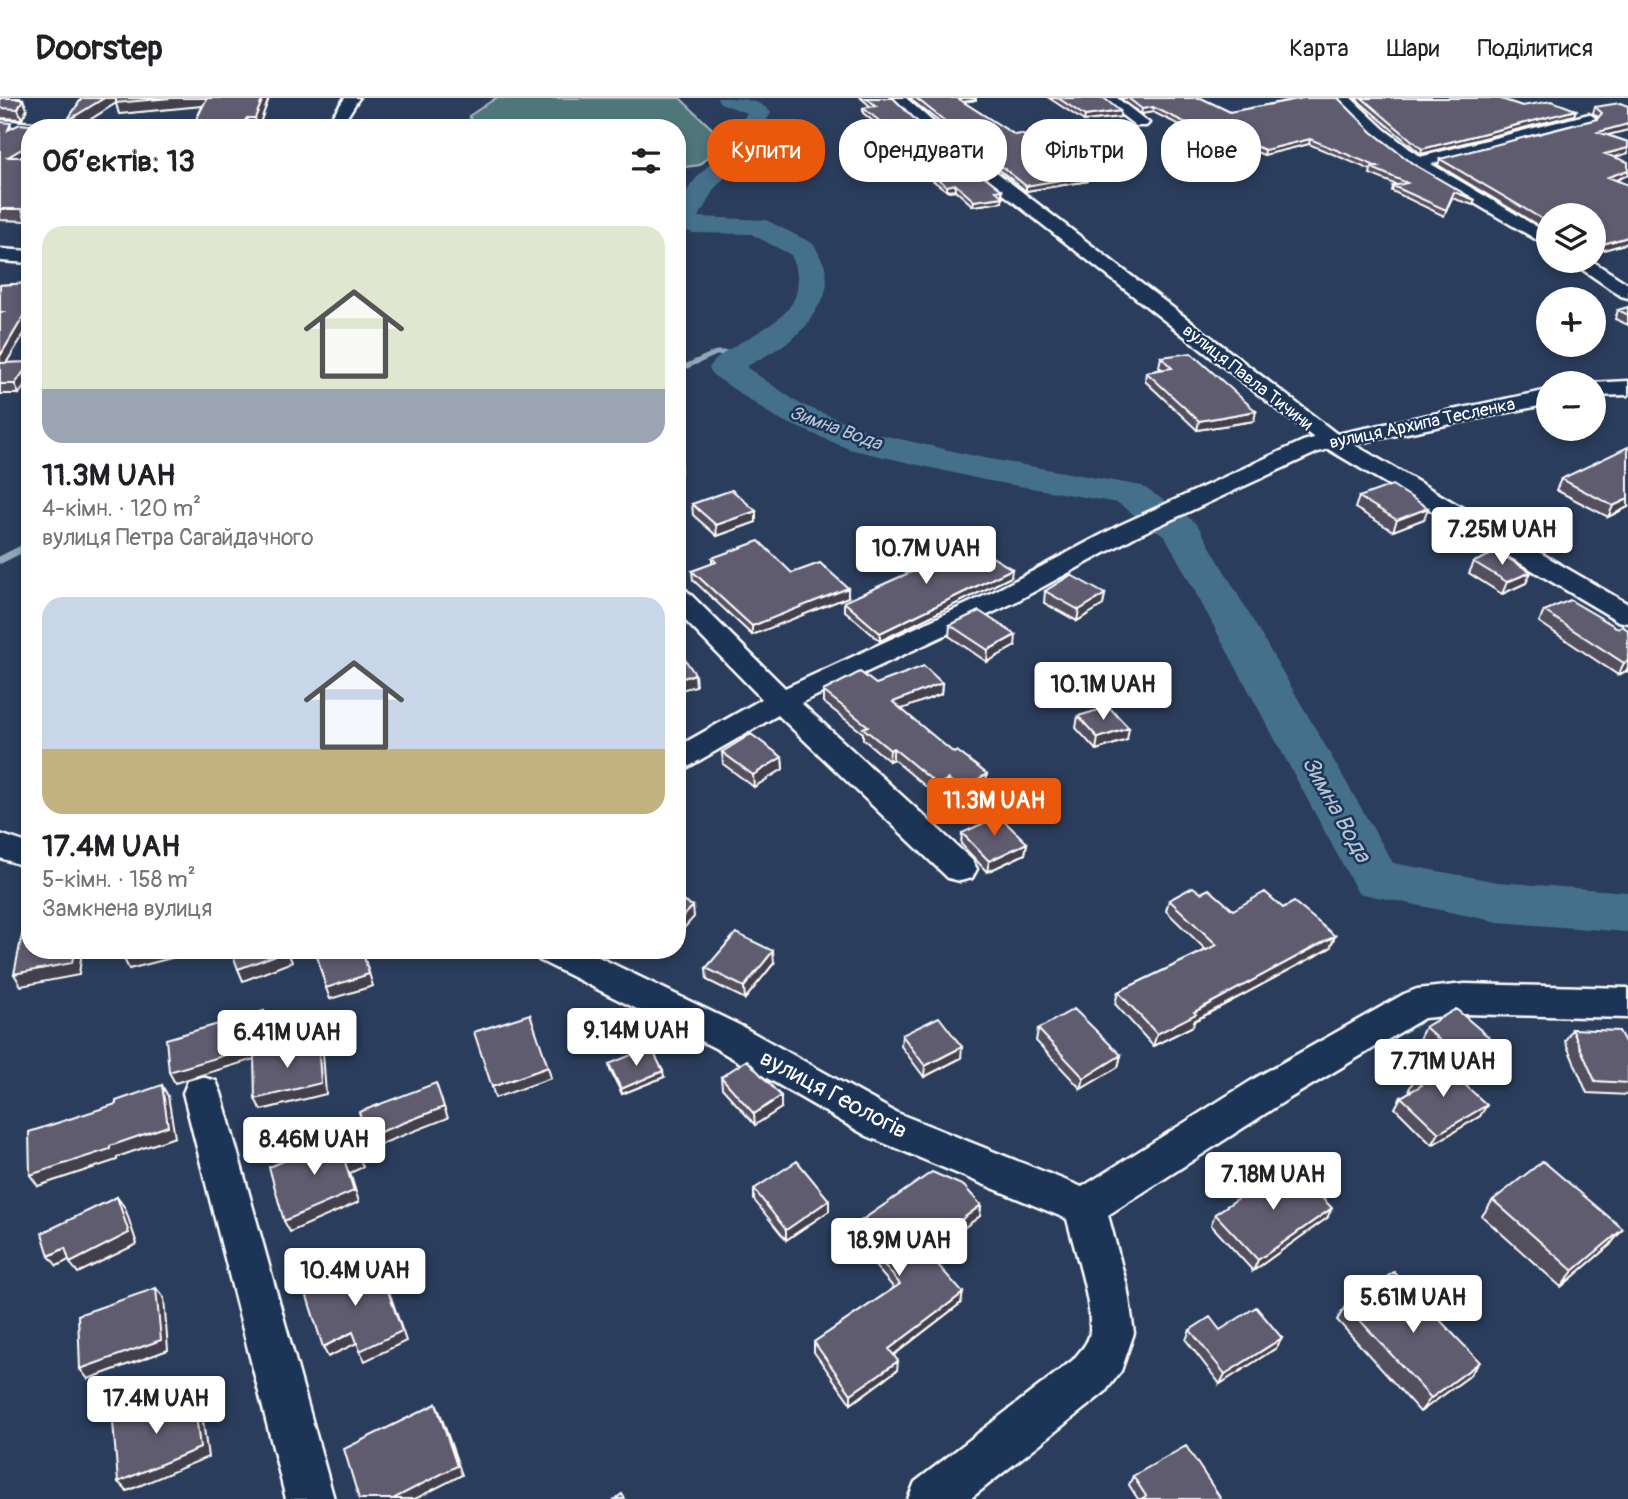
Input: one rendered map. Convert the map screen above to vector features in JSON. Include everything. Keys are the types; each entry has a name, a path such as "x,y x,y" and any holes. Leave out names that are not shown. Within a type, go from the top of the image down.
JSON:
{"street":[{"path":"338,119 352,98"},
{"name":"вулиця Павла Тичини","path":"897,98 937,134 1334,443 1628,615"},
{"path":"1107,98 1136,119"},
{"path":"1342,98 1378,132 1419,163 1536,234"},
{"path":"1419,163 1429,158 1589,119"},
{"path":"0,125 21,127"},
{"path":"0,255 21,256"},
{"path":"1598,273 1628,292"},
{"path":"1606,389 1628,388"},
{"name":"вулиця Архипа Тесленка","path":"686,755 781,701 1004,597 1127,531 1311,446 1536,400"},
{"path":"686,605 781,701 960,869"},
{"path":"0,845 21,853"},
{"name":"вулиця Геологів","path":"569,959 729,1037 881,1124 1085,1207"},
{"path":"932,1499 1089,1376 1105,1355 1112,1333 1105,1286 1085,1207 1271,1089 1417,1004 1465,999 1628,1003"},
{"path":"202,1093 310,1499"}],"green space":[{"path":"496,98 680,98 707,124 707,158 700,165 686,167 686,119 471,119 469,116"}],"building":[{"path":"0,98 23,99 18,109 0,108"},
{"path":"82,98 104,98 70,119"},
{"path":"116,98 171,98 116,103"},
{"path":"207,98 263,98 255,118 196,119"},
{"path":"867,98 893,98 915,119 877,119 863,108 876,106"},
{"path":"916,98 957,98 990,119 942,119"},
{"path":"1058,98 1104,98 1120,111 1085,116"},
{"path":"1128,98 1201,98 1230,112 1304,98 1338,98 1372,132 1413,164 1475,200 1454,192 1446,210 1393,186 1407,183 1372,168 1378,167 1310,139 1265,150 1261,148 1261,119 1178,119 1153,107 1142,109"},
{"path":"1362,98 1498,98 1522,106 1552,101 1576,110 1422,149"},
{"path":"1620,103 1628,106 1628,124 1598,132 1628,142 1628,148 1605,154 1628,162 1628,170 1608,177 1628,185 1628,237 1606,243 1606,203 1536,203 1536,215 1440,159 1597,119 1602,113 1595,107"},
{"path":"0,122 11,123 8,130 21,124 21,149 8,157 21,157 21,209 0,209"},
{"path":"1007,130 1015,135 1021,134 1021,182 1007,171"},
{"path":"942,182 992,182 1002,190 996,191 1003,197 974,201 955,184 947,186"},
{"path":"1021,182 1049,182 1026,186"},
{"path":"21,284 21,321 0,356 0,314 3,312 0,312 0,285"},
{"path":"1628,307 1628,315 1618,310"},
{"path":"1191,353 1256,411 1199,421 1146,372 1172,368 1161,357"},
{"path":"21,362 21,375 15,384 0,384 0,363"},
{"path":"1628,447 1628,499 1613,506 1561,479"},
{"path":"1392,485 1428,508 1397,520 1359,497"},
{"path":"732,490 756,511 716,525 692,504"},
{"path":"759,541 792,573 820,563 848,588 752,626 692,571 716,562 712,558"},
{"path":"950,541 976,560 987,554 1012,569 880,633 844,602 931,563 918,555"},
{"path":"1497,552 1531,572 1507,582 1474,562"},
{"path":"1071,575 1105,594 1079,610 1045,591"},
{"path":"1570,600 1618,628 1622,626 1628,630 1628,661 1624,663 1544,611"},
{"path":"979,611 1016,635 988,650 950,625"},
{"path":"686,661 695,674 686,677"},
{"path":"924,666 942,683 893,702 954,753 957,751 987,774 961,789 948,779 938,785 893,748 890,750 863,728 868,726 823,691 860,672 876,684"},
{"path":"1109,707 1129,728 1098,738 1078,716"},
{"path":"751,734 782,757 753,775 722,752"},
{"path":"999,816 1027,843 989,861 962,833"},
{"path":"1193,887 1201,893 1209,889 1233,910 1265,892 1283,908 1294,902 1335,936 1157,1034 1118,992 1217,945 1169,900"},
{"path":"686,902 693,906 686,913"},
{"path":"736,933 773,951 744,987 706,968"},
{"path":"21,940 21,959 73,959 72,963 14,974"},
{"path":"234,959 265,959 238,969"},
{"path":"318,959 365,959 369,974 326,988"},
{"path":"1074,1009 1121,1055 1084,1078 1038,1029"},
{"path":"1456,1009 1497,1044 1466,1064 1425,1027"},
{"path":"264,1011 269,1042 169,1072 166,1039"},
{"path":"530,1014 548,1067 492,1087 474,1032"},
{"path":"939,1017 962,1047 925,1066 902,1035"},
{"path":"1572,1029 1619,1031 1625,1042 1628,1042 1628,1083 1595,1081"},
{"path":"318,1041 321,1083 255,1099 254,1056"},
{"path":"651,1047 663,1071 621,1089 609,1064"},
{"path":"747,1060 781,1096 754,1114 721,1077"},
{"path":"1441,1063 1487,1105 1439,1133 1401,1097 1422,1085 1415,1078"},
{"path":"436,1083 444,1107 367,1137 359,1112"},
{"path":"162,1085 168,1126 110,1146 110,1149 30,1175 29,1132 116,1104 116,1101"},
{"path":"350,1133 358,1156 345,1162 354,1191 284,1221 269,1167"},
{"path":"797,1161 829,1200 786,1230 754,1189"},
{"path":"1543,1161 1623,1229 1573,1271 1493,1200"},
{"path":"1289,1164 1332,1208 1258,1260 1215,1214"},
{"path":"932,1172 964,1186 981,1205 923,1248 963,1293 889,1349 898,1361 851,1394 814,1342 900,1284 852,1227"},
{"path":"117,1197 129,1233 70,1263 65,1248 49,1256 42,1233"},
{"path":"377,1260 402,1331 360,1351 353,1332 323,1347 306,1293"},
{"path":"1394,1272 1480,1362 1431,1398 1346,1305"},
{"path":"156,1288 161,1340 80,1369 78,1315"},
{"path":"1256,1307 1282,1338 1225,1374 1190,1330 1210,1317 1220,1330"},
{"path":"193,1390 200,1448 118,1482 113,1422"},
{"path":"436,1404 457,1466 393,1499 359,1499 344,1449"},
{"path":"1186,1446 1221,1499 1141,1499 1146,1496 1133,1476"}],"waterway":[{"name":"Зимна Вода","path":"686,216 703,186 734,153 759,113 757,109 728,98"},
{"name":"Зимна Вода","path":"686,221 693,225 756,226 804,250 811,268 812,284 803,309 786,329 725,368 788,411 862,441 984,469 1129,494 1151,509"},
{"path":"686,366 716,353 750,353"},
{"name":"Зимна Вода","path":"1170,522 1181,529 1376,879 1498,902 1628,912"},
{"path":"0,560 21,550"}]}
